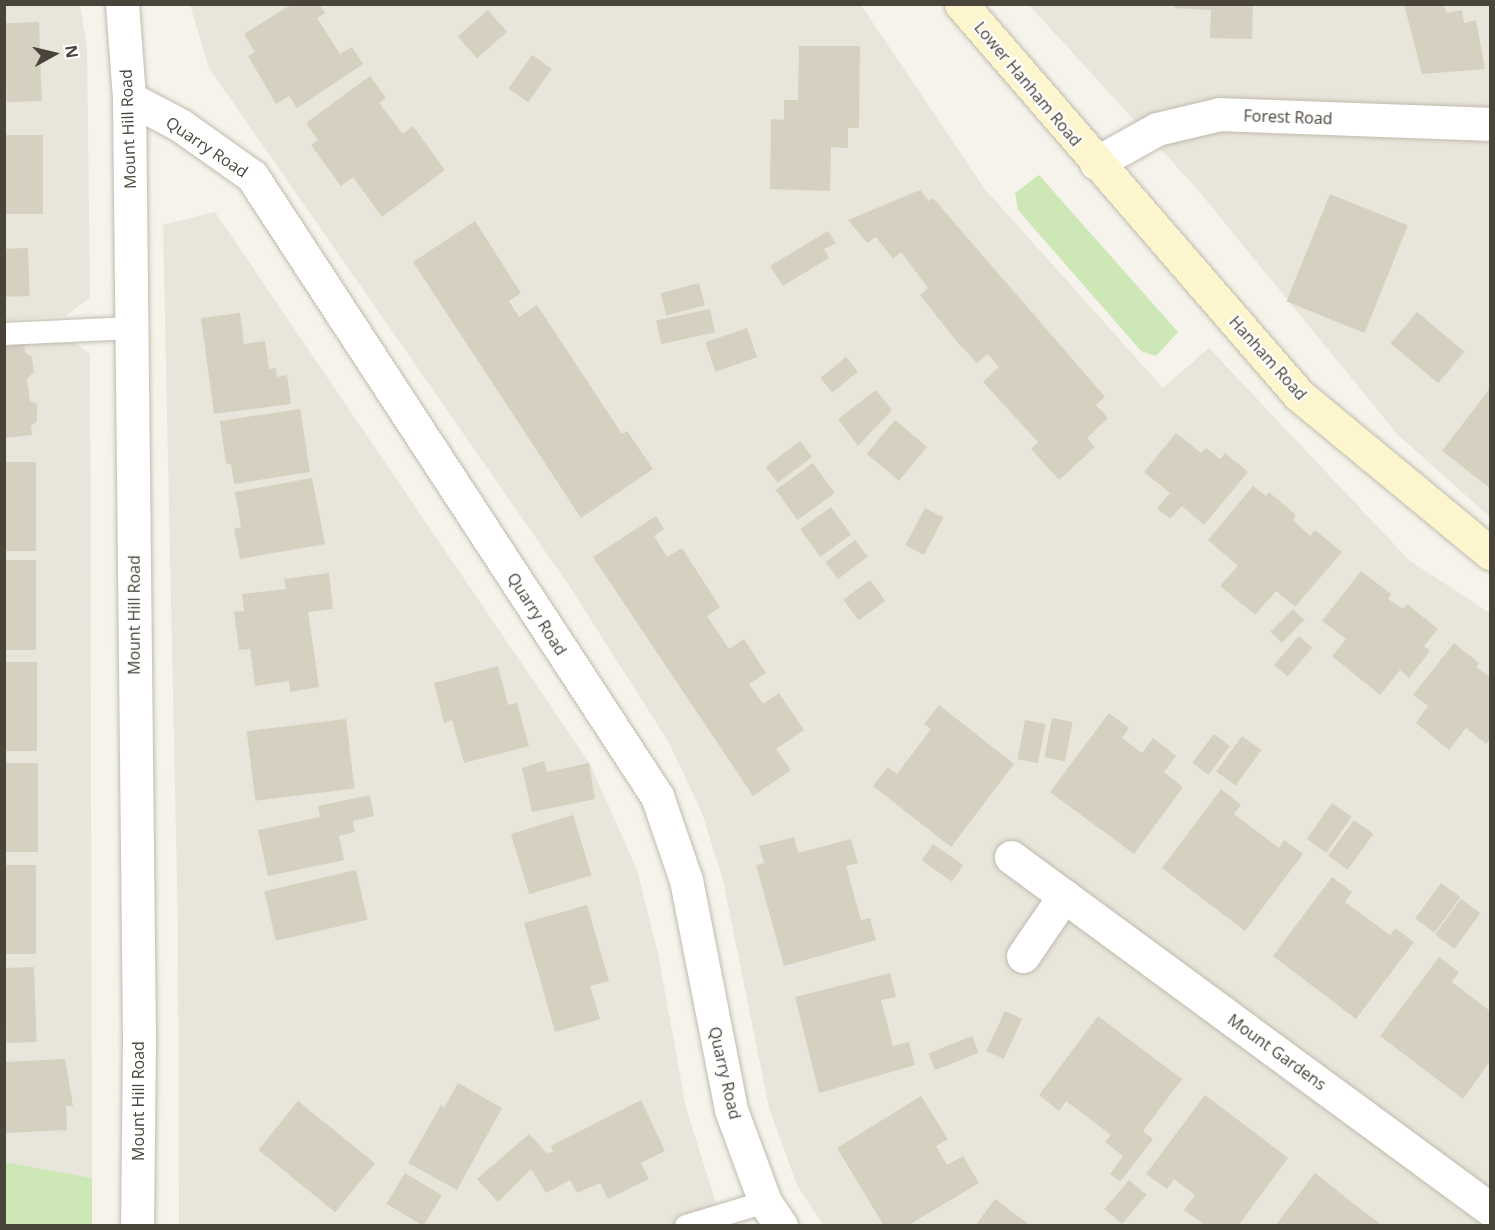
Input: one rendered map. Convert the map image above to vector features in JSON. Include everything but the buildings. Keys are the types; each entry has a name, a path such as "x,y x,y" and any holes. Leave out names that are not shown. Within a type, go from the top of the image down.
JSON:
{"main road":[{"name":"Lower Hanham Road","path":"961,4 1095,163"},
{"name":"Hanham Road","path":"1095,163 1299,395 1491,553"}],"street":[{"name":"Mount Hill Road","path":"122,4 129,98 132,328 139,1042 137,1226"},
{"name":"Quarry Road","path":"129,98 180,125 252,177 657,796 686,880 731,1110 773,1214"},
{"name":"Forest Road","path":"1095,163 1157,129 1220,114 1491,124"},
{"name":"Mount Gardens","path":"1011,857 1491,1209"},
{"path":"1023,956 1064,896"}],"lane":[{"path":"4,334 132,328"},
{"path":"686,1226 773,1214"}],"shaded area":[{"path":"5,5 80,5 87,49 90,298 65,316 5,320"},
{"path":"190,5 861,5 984,188 1163,388 1209,348 1410,561 1490,613 1490,1225 823,1225 797,1185 769,1108 723,880 702,813 668,741 568,584 209,68"},
{"path":"1029,5 1490,5 1490,517 1398,435 1197,189"},
{"path":"215,212 590,764 637,870 658,954 686,1108 723,1225 179,1225 178,928 163,225"},
{"path":"69,338 90,354 92,1178 5,1162 4,343"}],"green space":[{"path":"1039,175 1178,332 1156,356 1141,351 1018,210 1015,193"},
{"path":"5,1162 92,1178 92,1225 5,1225"}]}
